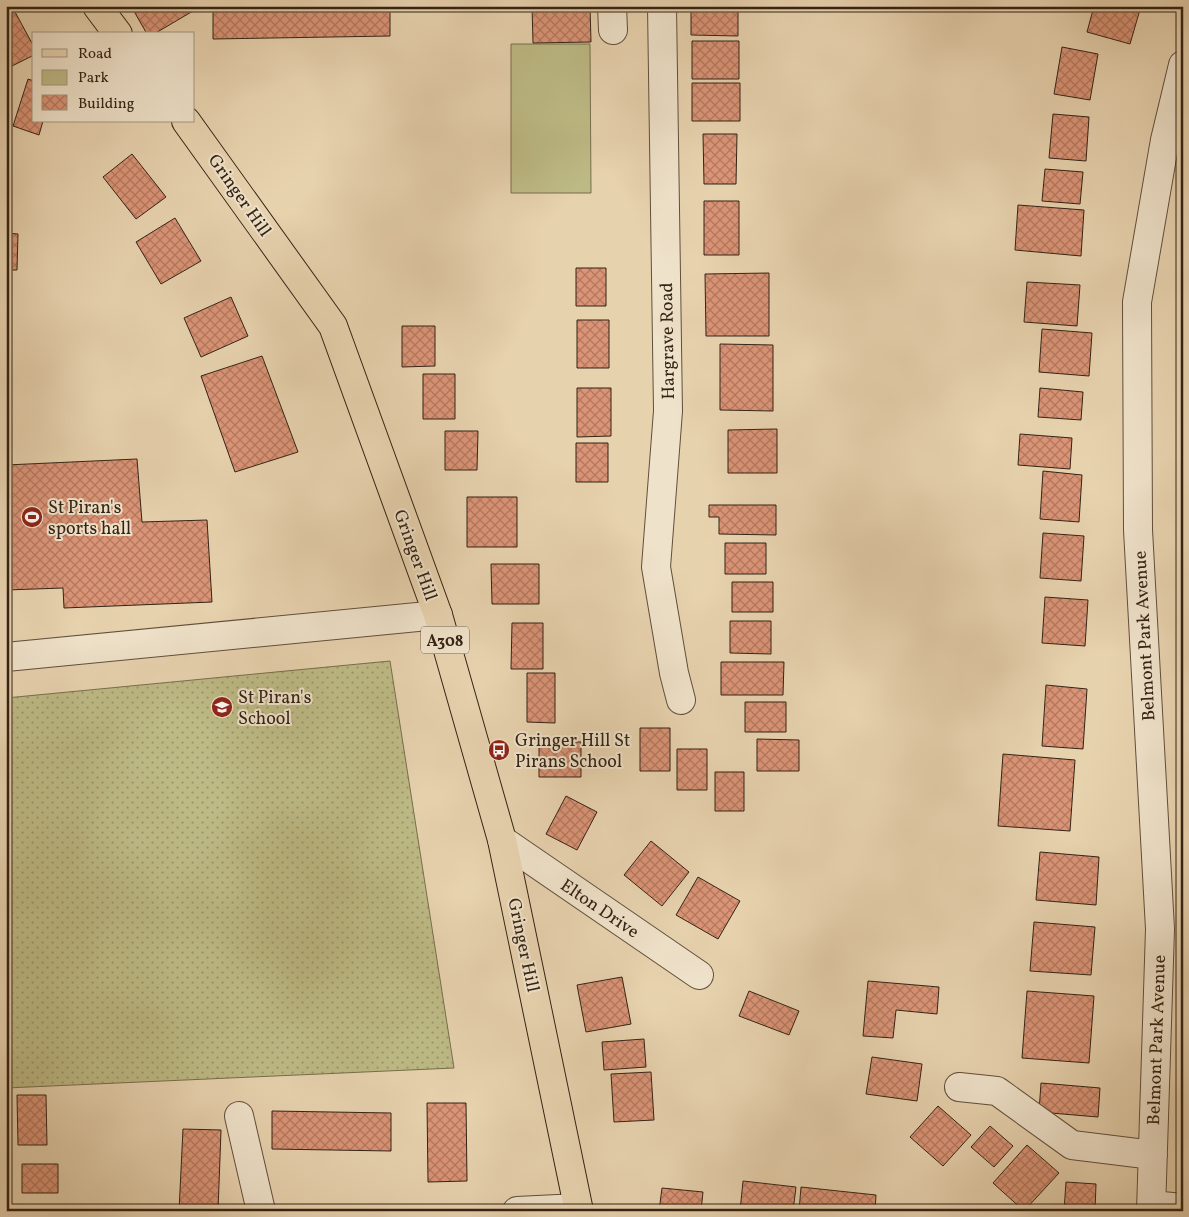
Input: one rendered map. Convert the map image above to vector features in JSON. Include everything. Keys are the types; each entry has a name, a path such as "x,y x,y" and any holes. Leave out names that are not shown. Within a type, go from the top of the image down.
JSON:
{"main road":[{"path":"97,6 116,32"},
{"name":"Gringer Hill","path":"187,122 333,326 438,615 502,840 579,1209"}],"street":[{"name":"Hargrave Road","path":"662,6 668,411 656,567 665,675 681,700"},
{"name":"Belmont Park Avenue","path":"1151,1208 1160,929 1138,530 1137,302 1174,142 1183,65"},
{"path":"6,657 438,615"},
{"name":"Elton Drive","path":"502,840 699,975"},
{"path":"959,1087 997,1091 1072,1145 1153,1155"},
{"path":"239,1116 261,1211"},
{"path":"1151,1208 1183,1208"},
{"path":"518,1211 579,1209"}],"green space":[{"path":"511,44 590,44 591,193 511,193"},
{"path":"390,661 454,1068 6,1088 6,698"}],"building":[{"path":"131,6 190,6 193,11 157,32 146,32"},
{"path":"213,6 390,6 390,36 213,39"},
{"path":"532,6 590,6 591,42 533,43"},
{"path":"691,6 738,6 738,36 691,35"},
{"path":"1094,6 1141,6 1130,44 1087,32"},
{"path":"14,10 32,43 32,56 6,69 6,14"},
{"path":"692,41 739,41 739,79 692,79"},
{"path":"1062,47 1098,54 1090,100 1054,94"},
{"path":"28,79 32,80 32,122 43,122 39,135 13,126"},
{"path":"692,83 740,83 740,121 692,121"},
{"path":"1053,114 1089,117 1086,161 1049,158"},
{"path":"703,134 737,134 736,184 704,184"},
{"path":"132,154 166,197 136,219 103,177"},
{"path":"1045,169 1083,172 1080,204 1042,201"},
{"path":"6,182 9,182 9,225 6,225"},
{"path":"704,201 739,201 739,255 704,255"},
{"path":"1018,205 1084,210 1081,256 1015,250"},
{"path":"175,218 201,261 161,284 136,242"},
{"path":"6,233 18,234 17,270 6,270"},
{"path":"576,268 606,268 606,306 576,306"},
{"path":"769,273 769,336 706,336 705,274"},
{"path":"1027,282 1080,285 1077,326 1024,322"},
{"path":"231,297 248,336 201,357 184,318"},
{"path":"577,320 609,320 609,368 577,368"},
{"path":"402,326 435,326 435,366 402,367"},
{"path":"1042,329 1092,333 1089,376 1039,372"},
{"path":"720,344 773,345 773,411 720,410"},
{"path":"262,356 298,452 235,472 201,376"},
{"path":"423,374 455,374 455,419 423,419"},
{"path":"577,388 611,388 611,436 577,437"},
{"path":"1040,388 1083,392 1081,420 1038,417"},
{"path":"777,429 777,473 728,473 728,430"},
{"path":"445,431 478,431 477,470 445,470"},
{"path":"1020,434 1072,438 1070,469 1018,465"},
{"path":"576,443 608,443 608,482 576,482"},
{"path":"137,459 142,522 207,520 212,602 64,608 63,588 6,590 6,465"},
{"path":"1043,471 1082,475 1079,522 1040,519"},
{"path":"467,497 517,497 517,547 467,547"},
{"path":"709,505 776,505 776,535 719,534 719,517 709,517"},
{"path":"1043,533 1084,536 1081,581 1040,578"},
{"path":"725,543 766,543 766,574 725,574"},
{"path":"491,564 539,564 539,604 492,604"},
{"path":"732,582 773,582 773,612 732,612"},
{"path":"1045,597 1088,600 1085,646 1042,643"},
{"path":"730,621 771,621 771,654 730,653"},
{"path":"512,623 543,623 543,669 511,669"},
{"path":"721,662 784,662 783,695 721,695"},
{"path":"527,673 555,673 555,723 527,722"},
{"path":"1046,685 1087,689 1083,749 1042,746"},
{"path":"745,702 786,702 786,732 745,732"},
{"path":"640,728 670,728 670,771 640,771"},
{"path":"757,739 799,740 799,771 757,771"},
{"path":"539,741 581,742 581,777 539,777"},
{"path":"677,749 707,749 707,790 677,790"},
{"path":"1003,754 1075,760 1070,831 998,826"},
{"path":"715,772 744,772 744,811 715,811"},
{"path":"566,796 597,812 577,850 546,834"},
{"path":"651,841 689,872 662,906 624,875"},
{"path":"1040,852 1099,857 1096,905 1036,900"},
{"path":"698,877 740,901 718,939 676,915"},
{"path":"1034,922 1095,927 1091,975 1030,971"},
{"path":"622,977 631,1024 586,1032 577,985"},
{"path":"868,981 939,987 937,1014 896,1010 893,1038 863,1036"},
{"path":"749,991 799,1011 789,1035 739,1016"},
{"path":"1027,991 1094,996 1089,1063 1022,1058"},
{"path":"644,1039 646,1067 604,1070 602,1042"},
{"path":"872,1057 922,1064 917,1101 866,1094"},
{"path":"651,1072 654,1120 614,1122 611,1074"},
{"path":"1041,1083 1100,1088 1098,1117 1039,1112"},
{"path":"17,1095 46,1095 47,1145 18,1145"},
{"path":"427,1103 466,1103 467,1181 428,1182"},
{"path":"938,1106 971,1135 943,1166 910,1137"},
{"path":"272,1111 391,1113 391,1151 272,1149"},
{"path":"990,1126 1013,1146 994,1167 971,1147"},
{"path":"183,1129 221,1130 218,1211 179,1211"},
{"path":"1027,1145 1059,1173 1024,1211 993,1183"},
{"path":"22,1164 58,1164 58,1193 22,1193"},
{"path":"743,1181 796,1187 793,1211 740,1211"},
{"path":"1066,1182 1096,1184 1095,1211 1064,1211"},
{"path":"801,1187 876,1195 875,1211 799,1211"},
{"path":"662,1188 703,1192 701,1211 659,1211"},
{"path":"58,1208 58,1211 21,1211 21,1209"}],"place":[{"name":"St Piran's sports hall","path":"32,517"},
{"name":"St Piran's School","path":"222,707"},
{"name":"Gringer Hill St Pirans School","path":"499,750"}]}
